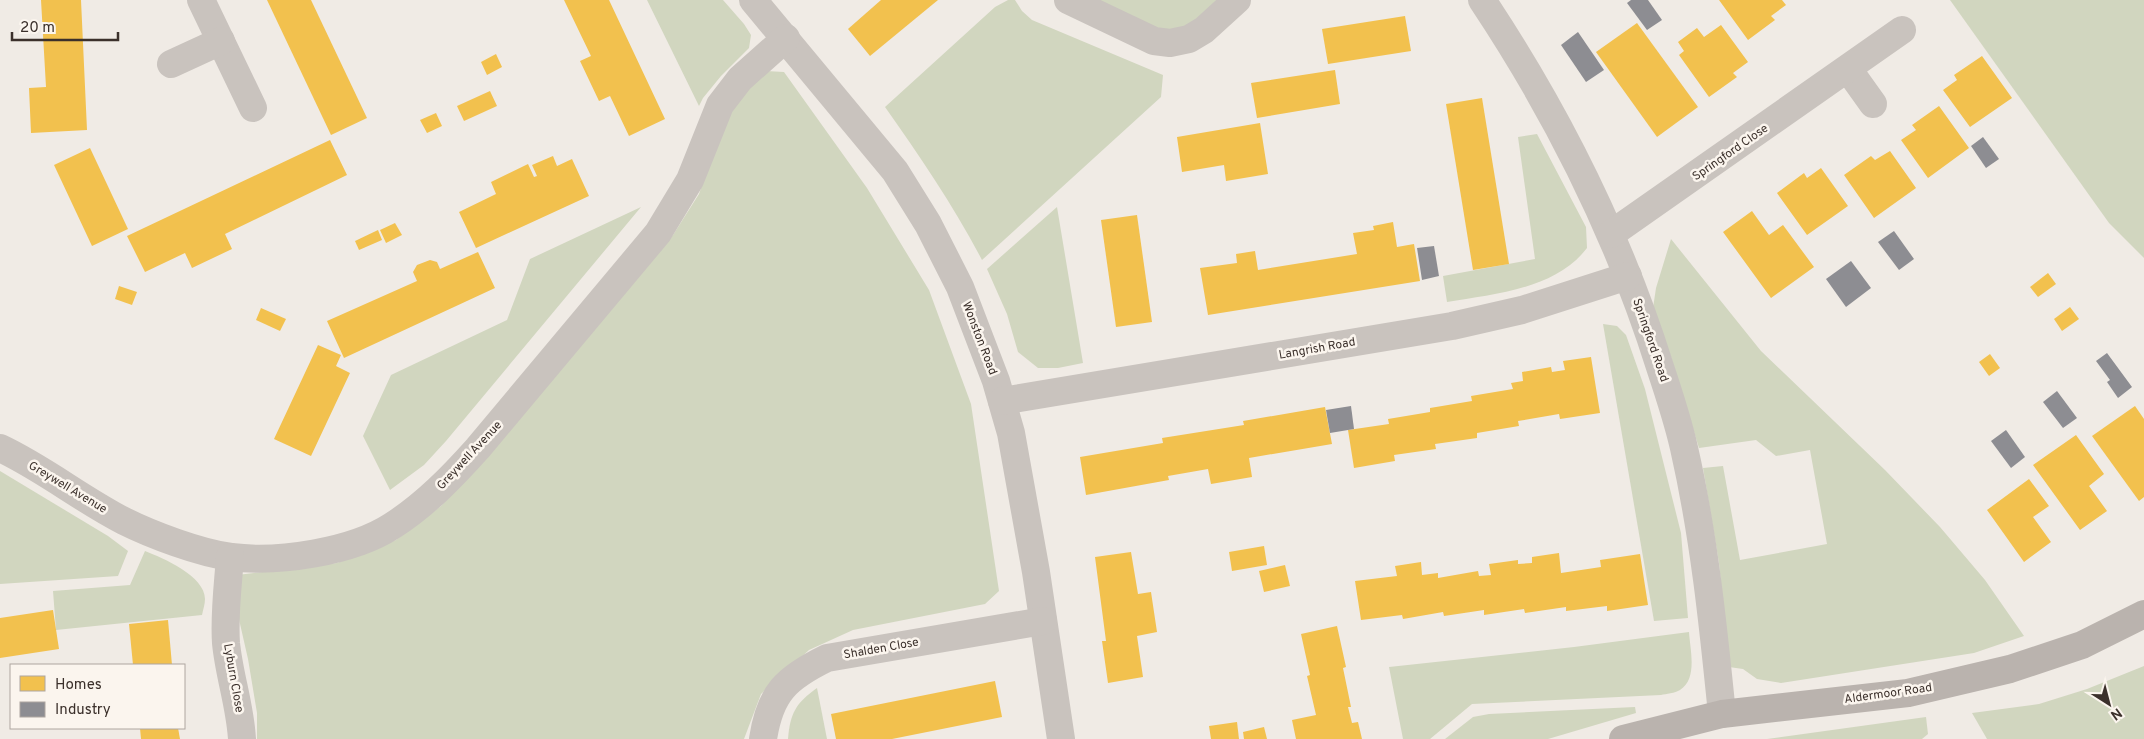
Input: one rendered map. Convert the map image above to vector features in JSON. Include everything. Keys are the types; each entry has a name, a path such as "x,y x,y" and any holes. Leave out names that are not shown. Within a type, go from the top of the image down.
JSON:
{"street":[{"path":"202,0 253,108"},
{"name":"Wonston Road","path":"753,0 895,171 928,224 960,287 996,381 1011,433 1043,621 1060,739"},
{"path":"1068,0 1154,41 1170,43 1189,39 1204,30 1236,0"},
{"name":"Springford Road","path":"1482,0 1536,85 1581,171 1611,234 1651,337 1684,446 1696,505 1707,570 1722,714"},
{"name":"Springford Close","path":"1611,234 1902,30"},
{"name":"Greywell Avenue","path":"0,448 124,521 172,540 230,557 260,558 333,550 364,540 391,527 419,507 478,448 658,233 690,180 720,105 740,79 786,38"},
{"path":"171,64 220,41"},
{"path":"1848,68 1874,104"},
{"name":"Langrish Road","path":"1002,401 1452,326 1522,310 1628,276"},
{"name":"Lyburn Close","path":"230,557 226,644 241,714 242,739"},
{"name":"Aldermoor Road","path":"1623,739 1722,714 1908,693 2010,670 2082,645 2144,614"},
{"name":"Shalden Close","path":"762,739 766,717 777,694 791,679 827,658 1043,621"}],"green space":[{"path":"647,0 723,0 751,35 749,48 721,76 703,98 699,106"},
{"path":"1008,0 1015,0 1022,11 1032,20 1163,75 1161,97 982,260 936,182 885,107 995,7"},
{"path":"1096,0 1222,0 1184,28 1163,30 1127,17"},
{"path":"1950,0 2144,0 2144,258 2109,223"},
{"path":"766,71 784,72 867,188 929,290 971,404 999,591 985,604 853,630 809,650 761,694 744,739 257,739 257,713 248,659 233,593 237,575 337,563 396,540 441,506 673,235 699,194 719,135 736,99"},
{"path":"1537,134 1586,227 1587,248 1574,262 1559,273 1542,281 1504,292 1447,302 1443,276 1535,259 1518,137"},
{"path":"641,207 446,441 424,465 390,490 363,436 391,375 507,320 530,259"},
{"path":"1057,207 1083,363 1058,368 1038,368 1018,352 1007,314 987,269"},
{"path":"1671,239 1761,351 1885,470 1940,527 1985,580 2024,636 1974,653 1781,683 1757,679 1743,669 1729,667 1719,563 1703,468 1723,466 1740,560 1827,544 1810,450 1776,456 1756,440 1699,448 1671,357 1653,308 1656,288"},
{"path":"1603,324 1617,326 1626,335 1645,389 1681,533 1688,618 1654,621"},
{"path":"0,471 108,536 128,551 118,576 0,584"},
{"path":"145,551 182,569 198,583 205,599 202,615 56,630 53,591 130,585"},
{"path":"1689,632 1691,671 1686,685 1676,692 1661,695 1472,704 1430,739 1403,739 1389,667 1574,647"},
{"path":"2144,666 2144,739 1987,739 1972,713 2039,704 2087,689"},
{"path":"817,688 827,739 788,739 790,722 795,709"},
{"path":"1635,707 1636,713 1548,739 1445,739 1473,717 1489,714"},
{"path":"1926,717 1928,734 1922,739 1767,739"}],"building: Homes":[{"path":"41,0 81,0 87,130 31,133 29,88 46,87"},
{"path":"267,0 311,0 367,118 331,135"},
{"path":"564,0 609,0 665,119 629,136 610,96 599,101 580,61 591,56"},
{"path":"881,0 938,0 870,56 848,29"},
{"path":"1719,0 1782,0 1786,5 1771,16 1775,20 1748,40"},
{"path":"1405,16 1411,51 1328,64 1322,29"},
{"path":"1637,23 1698,107 1657,137 1596,52"},
{"path":"1721,25 1748,62 1733,73 1737,77 1709,97 1679,55 1684,51 1678,42 1697,28 1704,37"},
{"path":"496,54 502,67 487,75 481,62"},
{"path":"1982,56 2012,98 1970,127 1943,90 1957,80 1954,75"},
{"path":"1335,70 1340,104 1257,118 1251,83"},
{"path":"490,91 497,106 464,121 457,106"},
{"path":"1482,98 1509,264 1473,270 1446,104"},
{"path":"1939,106 1969,148 1928,178 1901,140 1916,130 1912,125"},
{"path":"436,113 442,126 427,133 420,120"},
{"path":"1260,123 1268,174 1226,181 1224,165 1182,172 1177,137"},
{"path":"330,140 347,175 225,234 232,249 192,268 185,253 145,272 127,236"},
{"path":"90,148 128,229 92,246 54,165"},
{"path":"1890,151 1916,188 1874,218 1844,175 1871,156 1875,160"},
{"path":"553,156 557,166 572,159 589,196 476,248 459,212 496,194 491,182 528,164 534,177 537,176 532,165"},
{"path":"1821,168 1848,206 1807,235 1777,193 1804,173 1807,178"},
{"path":"1752,211 1769,235 1783,225 1814,267 1771,298 1723,232"},
{"path":"1137,215 1152,322 1116,327 1101,220"},
{"path":"1393,222 1397,247 1414,244 1420,281 1208,315 1200,268 1237,263 1236,254 1255,251 1258,270 1357,254 1353,233 1374,230 1373,226"},
{"path":"395,223 402,235 386,243 380,230"},
{"path":"378,230 382,240 359,250 355,241"},
{"path":"478,252 495,288 344,358 327,321 417,281 413,272 417,265 430,260 437,262 440,269"},
{"path":"2048,273 2056,284 2038,297 2030,287"},
{"path":"119,286 137,292 132,305 115,299"},
{"path":"2070,307 2079,319 2062,331 2054,319"},
{"path":"261,308 286,319 280,331 256,320"},
{"path":"318,345 341,355 336,366 350,373 311,456 274,439"},
{"path":"1990,354 2000,368 1989,376 1979,362"},
{"path":"1591,357 1600,413 1560,419 1559,414 1518,421 1519,426 1477,433 1477,438 1435,444 1436,449 1394,455 1395,461 1354,468 1348,430 1389,424 1388,419 1430,412 1430,408 1472,401 1471,396 1513,389 1511,383 1523,381 1522,372 1551,367 1552,372 1565,370 1563,361"},
{"path":"2135,406 2144,419 2144,497 2139,501 2092,436"},
{"path":"1325,407 1332,444 1249,458 1252,477 1211,484 1208,469 1168,476 1169,480 1086,495 1080,457 1163,443 1162,438 1244,425 1243,421"},
{"path":"2076,435 2104,474 2089,486 2107,511 2080,530 2033,465"},
{"path":"2029,479 2049,506 2033,517 2051,542 2024,562 1987,510"},
{"path":"1264,546 1267,565 1232,571 1229,552"},
{"path":"1131,552 1138,594 1151,592 1157,632 1137,636 1143,677 1108,683 1102,641 1106,641 1095,557"},
{"path":"1559,553 1561,573 1601,567 1600,560 1640,554 1648,605 1607,611 1607,606 1566,611 1566,607 1525,613 1524,609 1484,615 1484,610 1444,616 1443,612 1403,619 1402,615 1361,620 1355,581 1397,576 1395,566 1421,562 1422,575 1438,573 1438,578 1478,571 1479,576 1491,575 1489,564 1518,560 1518,564 1532,563 1532,557"},
{"path":"1285,565 1290,586 1264,592 1259,571"},
{"path":"53,610 59,649 0,658 0,618"},
{"path":"168,620 172,664 133,664 129,624"},
{"path":"1337,626 1346,667 1343,668 1351,707 1348,707 1352,723 1358,722 1362,739 1296,739 1292,720 1316,715 1307,676 1310,675 1301,634"},
{"path":"995,681 1002,717 892,739 836,739 831,714"},
{"path":"1237,722 1239,739 1211,739 1209,726"},
{"path":"1264,727 1267,739 1244,739 1243,732"},
{"path":"140,729 178,729 180,739 141,739"}],"building: Industry":[{"path":"1631,0 1648,0 1662,20 1647,30 1627,3"},
{"path":"1578,32 1604,70 1586,82 1561,45"},
{"path":"1983,137 1999,159 1986,168 1971,146"},
{"path":"1894,231 1914,259 1899,270 1878,242"},
{"path":"1434,246 1439,276 1422,280 1417,248"},
{"path":"1851,261 1871,288 1846,307 1826,279"},
{"path":"2107,353 2132,387 2118,398 2107,382 2110,380 2096,361"},
{"path":"2057,391 2077,418 2063,428 2043,402"},
{"path":"1351,406 1354,429 1330,433 1326,410"},
{"path":"2006,430 2025,457 2011,468 1991,441"}]}
